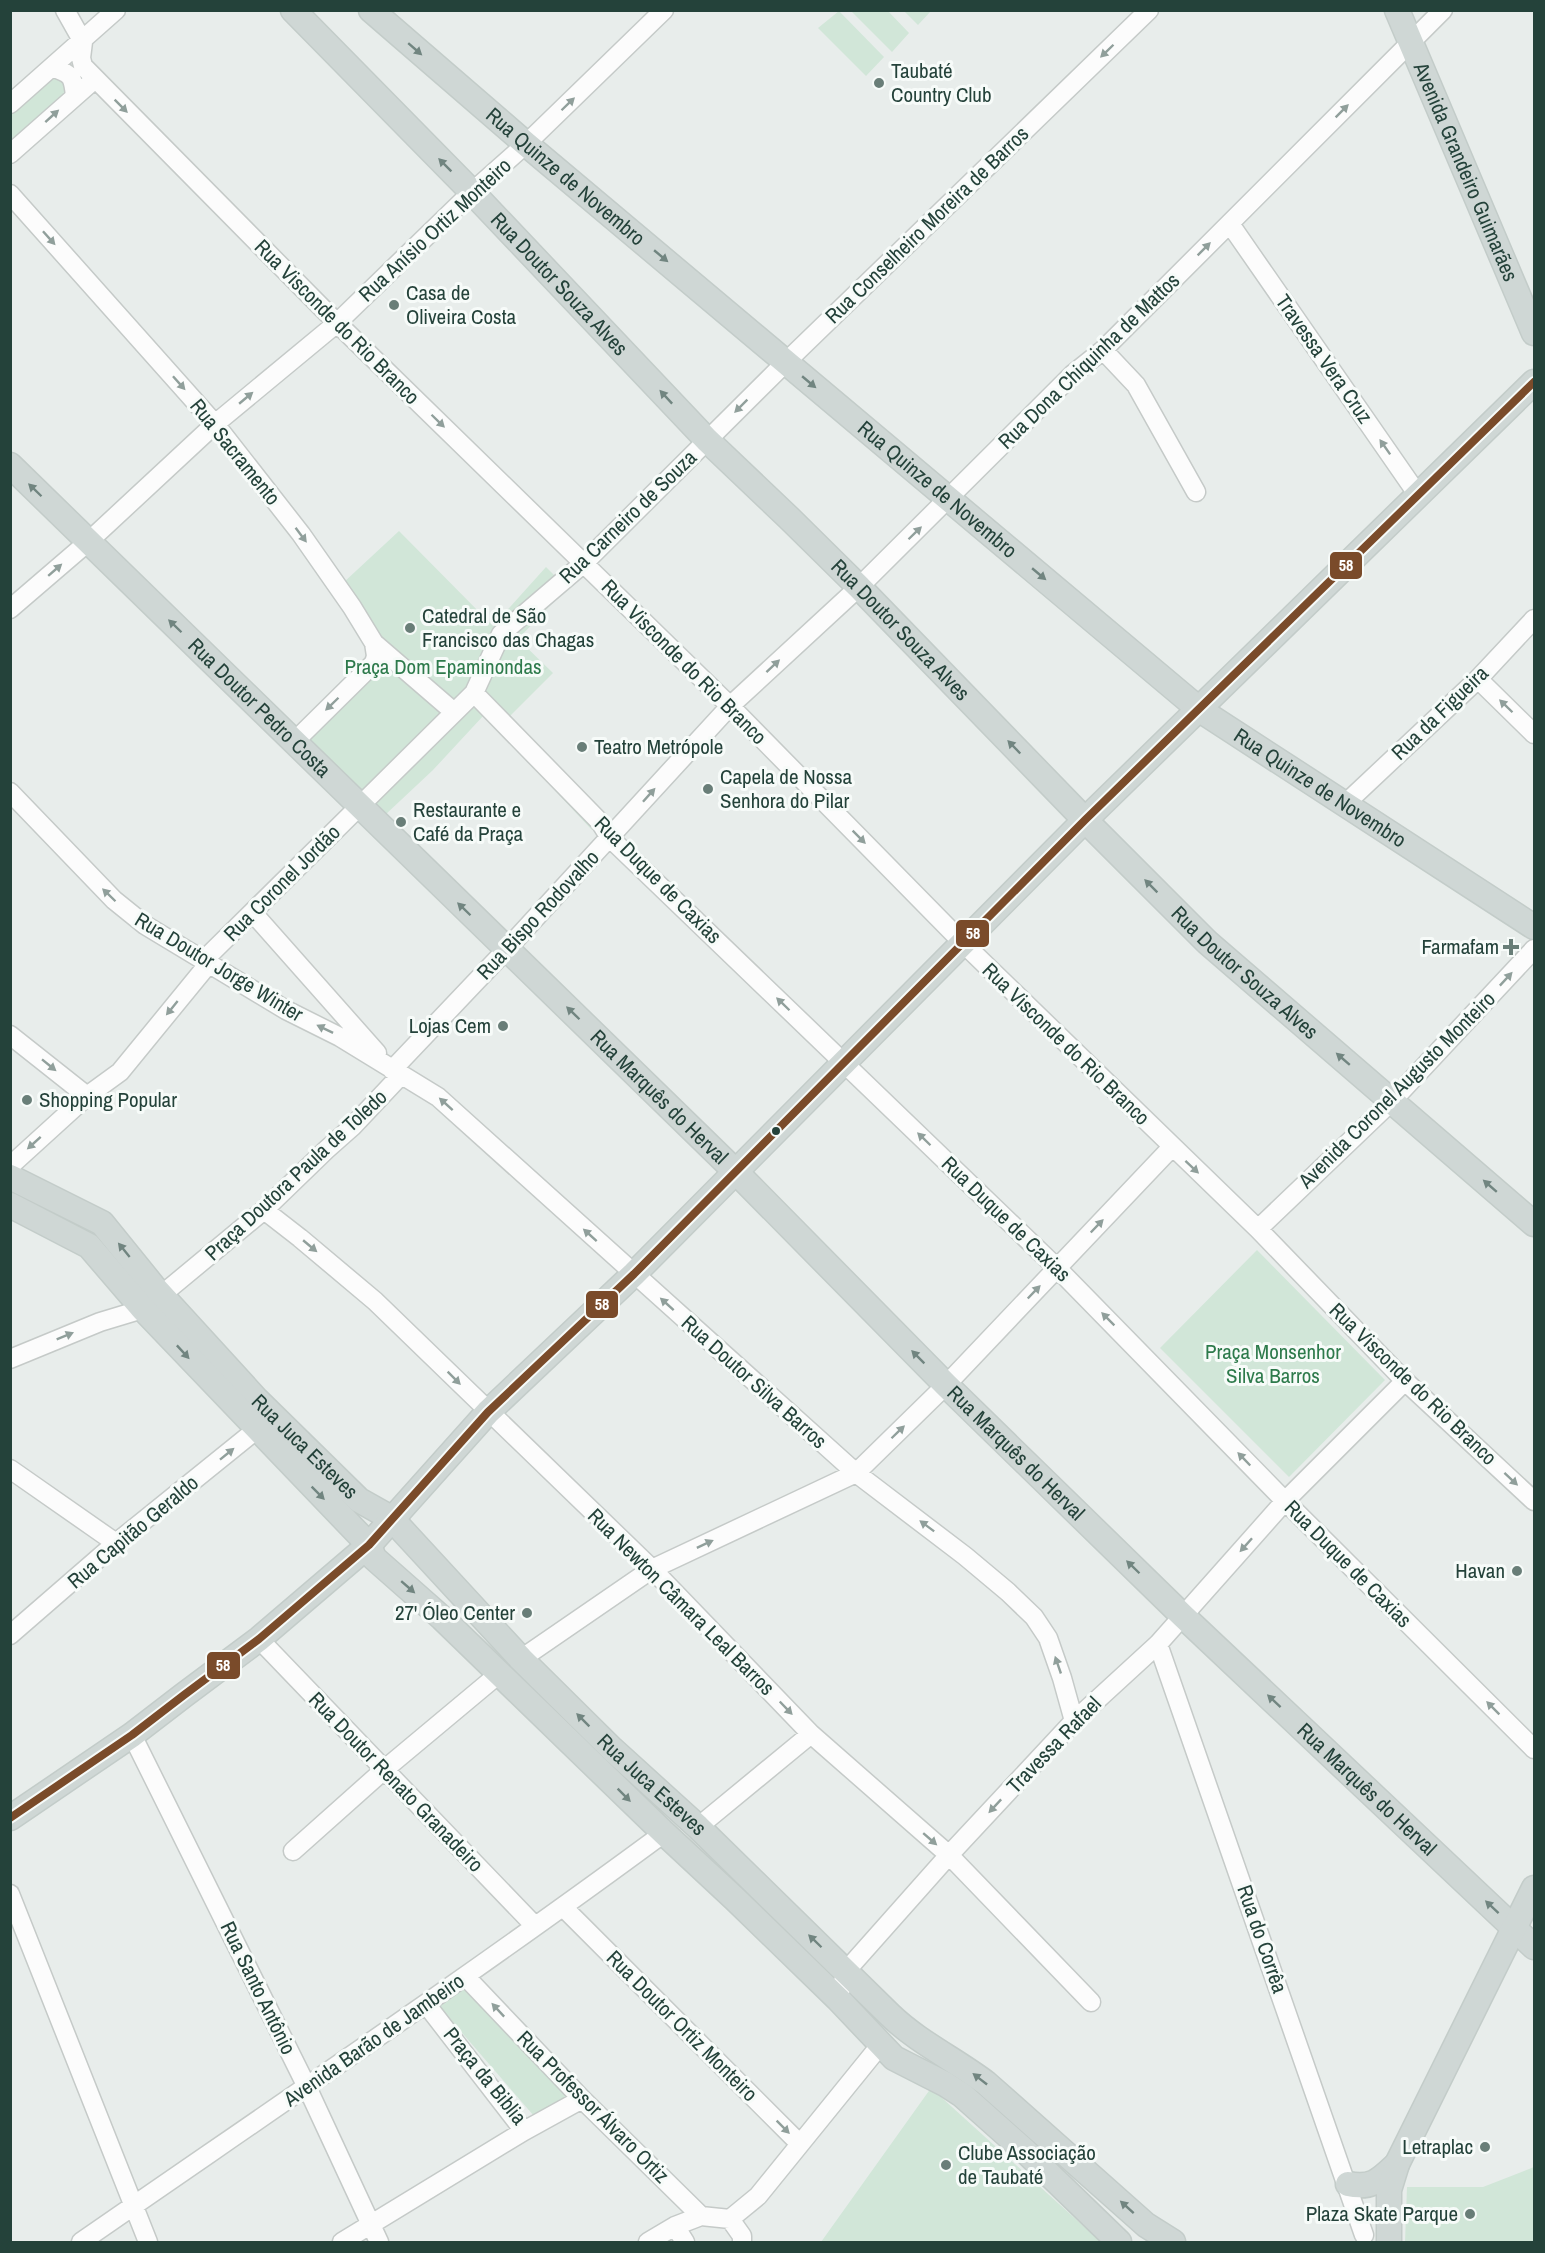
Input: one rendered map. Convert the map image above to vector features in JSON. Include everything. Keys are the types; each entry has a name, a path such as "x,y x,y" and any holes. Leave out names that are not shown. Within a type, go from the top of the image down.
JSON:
{"main road":[{"name":"Rua Doutor Souza Alves","path":"293,10 472,192 707,440 859,587 1207,942 1534,1224"},
{"name":"Rua Quinze de Novembro","path":"371,10 526,144 1200,710 1534,927"},
{"name":"Avenida Grandeiro Guimarães","path":"1397,10 1534,333"},
{"path":"10,1818 132,1735 259,1639 369,1545 488,1412 634,1274 1085,820 1534,382"},
{"name":"Rua Doutor Pedro Costa","path":"10,465 506,950"},
{"name":"Rua Marquês do Herval","path":"506,950 735,1171 946,1385 1183,1616 1534,1947"},
{"path":"10,1177 102,1223 152,1302"},
{"path":"10,1205 88,1245 152,1302"},
{"name":"Rua Juca Esteves","path":"152,1302 256,1430 369,1545 374,1558 442,1618 749,1912 838,1999 894,2058 962,2095 1025,2151 1119,2242"},
{"name":"Rua Juca Esteves","path":"152,1302 359,1500 391,1518 521,1659 612,1749 698,1827 909,2033 960,2063 986,2083 1146,2225 1173,2242"},
{"path":"1389,2242 1389,2190 1397,2164 1534,1888"},
{"path":"749,1912 760,1905 768,1895"},
{"path":"877,2039 890,2015"},
{"path":"1348,2184 1362,2187 1380,2181 1397,2164"}],"street":[{"path":"65,10 83,42"},
{"path":"10,105 54,68 116,10"},
{"name":"Rua Anísio Ortiz Monteiro","path":"10,609 88,542 215,424 337,323 664,10"},
{"name":"Rua Conselheiro Moreira de Barros","path":"707,440 1149,10"},
{"name":"Rua Dona Chiquinha de Mattos","path":"730,706 950,499 1073,374 1103,350 1443,10"},
{"name":"Rua Visconde do Rio Branco","path":"83,42 81,58 83,66 337,323 730,706 963,943 1258,1229 1405,1381 1534,1501"},
{"path":"54,68 66,72 74,80 75,96"},
{"path":"10,154 95,79"},
{"name":"Rua Sacramento","path":"10,194 215,424 321,563 374,643 454,712"},
{"name":"Travessa Vera Cruz","path":"1230,224 1418,495"},
{"path":"1103,350 1136,385 1196,492"},
{"name":"Rua Carneiro de Souza","path":"360,807 474,693 501,634 584,563 707,440"},
{"name":"Rua da Figueira","path":"1344,805 1478,679 1534,619"},
{"path":"294,742 375,663 374,643"},
{"path":"1478,679 1534,734"},
{"name":"Rua Duque de Caxias","path":"474,693 600,822 610,838 1057,1268 1285,1501 1534,1749"},
{"name":"Rua Bispo Rodovalho","path":"397,1073 506,950 730,706"},
{"name":"Rua Doutor Jorge Winter","path":"10,792 114,900 175,945 207,961 286,1010 340,1037 397,1073"},
{"name":"Rua Coronel Jordão","path":"10,1166 87,1096 120,1072 207,961 360,807"},
{"path":"253,913 397,1073"},
{"name":"Avenida Coronel Augusto Monteiro","path":"1258,1229 1392,1101 1534,949"},
{"path":"10,1035 87,1096"},
{"name":"Praça Doutora Paula de Toledo","path":"152,1302 264,1210 352,1127 397,1073"},
{"name":"Rua Doutor Silva Barros","path":"397,1073 438,1097 856,1473 965,1556 1034,1617 1048,1638 1074,1722"},
{"path":"521,1659 652,1569 856,1473 946,1385 1172,1147"},
{"name":"Rua Newton Câmara Leal Barros","path":"264,1210 375,1302 652,1569 811,1734 949,1855 1091,2002"},
{"path":"10,1359 152,1302"},
{"path":"1285,1501 1405,1381"},
{"name":"Rua Capitão Geraldo","path":"10,1635 116,1544 256,1430"},
{"path":"10,1469 116,1544"},
{"name":"Travessa Rafael","path":"838,1999 846,1971 949,1855 1074,1722 1158,1644 1285,1501"},
{"name":"Rua Doutor Renato Granadeiro","path":"259,1639 534,1926"},
{"name":"Rua do Corrêa","path":"1158,1644 1365,2235"},
{"path":"293,1851 385,1769 500,1673"},
{"path":"698,1827 811,1734"},
{"name":"Rua Santo Antônio","path":"132,1735 307,2087 380,2242"},
{"name":"Avenida Barão de Jambeiro","path":"81,2242 426,2004 664,1833"},
{"path":"10,1894 148,2242"},
{"name":"Rua Doutor Ortiz Monteiro","path":"563,1907 800,2144"},
{"name":"Rua Professor Álvaro Ortiz","path":"465,1976 582,2099 701,2216"},
{"name":"Praça da Biblia","path":"426,2004 524,2131 582,2099"},
{"path":"648,2242 675,2226 701,2216 730,2219 758,2196 800,2144 877,2039"},
{"path":"342,2242 524,2131"},
{"path":"730,2219 742,2236 742,2242"},
{"path":"675,2226 685,2242"}],"green space":[{"path":"839,11 884,57 866,76 818,28"},
{"path":"851,11 888,11 909,33 892,52"},
{"path":"904,11 931,11 918,25"},
{"path":"54,73 69,91 11,141 10,110"},
{"name":"Praça Dom Epaminondas","path":"399,531 493,626 546,567 567,588 518,639 553,673 510,716 606,816 592,830 484,715 433,770 385,815 305,737 384,645 343,583"},
{"name":"Praça Monsenhor Silva Barros","path":"1257,1250 1385,1380 1289,1477 1160,1348"},
{"path":"466,1983 571,2099 534,2116 438,2005"},
{"name":"Clube Associação de Taubaté","path":"931,2088 1101,2242 821,2242"},
{"name":"Plaza Skate Parque","path":"1534,2167 1534,2241 1405,2242 1407,2187 1483,2187"}],"transit line":[{"name":"58","path":"10,1818 132,1735 259,1639 369,1545 488,1412 634,1274 1085,820 1534,382"}],"place":[{"name":"Taubaté Country Club","path":"879,83"},
{"name":"Casa de Oliveira Costa","path":"394,305"},
{"name":"Catedral de São Francisco das Chagas","path":"410,628"},
{"name":"Teatro Metrópole","path":"582,747"},
{"name":"Capela de Nossa Senhora do Pilar","path":"708,789"},
{"name":"Restaurante e Café da Praça","path":"401,822"},
{"name":"Farmafam","path":"1511,947"},
{"name":"Lojas Cem","path":"503,1026"},
{"name":"Shopping Popular","path":"27,1100"},
{"name":"Havan","path":"1517,1571"},
{"name":"27' Óleo Center","path":"527,1613"},
{"name":"Letraplac","path":"1485,2147"},
{"name":"Clube Associação de Taubaté","path":"946,2165"},
{"name":"Plaza Skate Parque","path":"1470,2214"}]}
